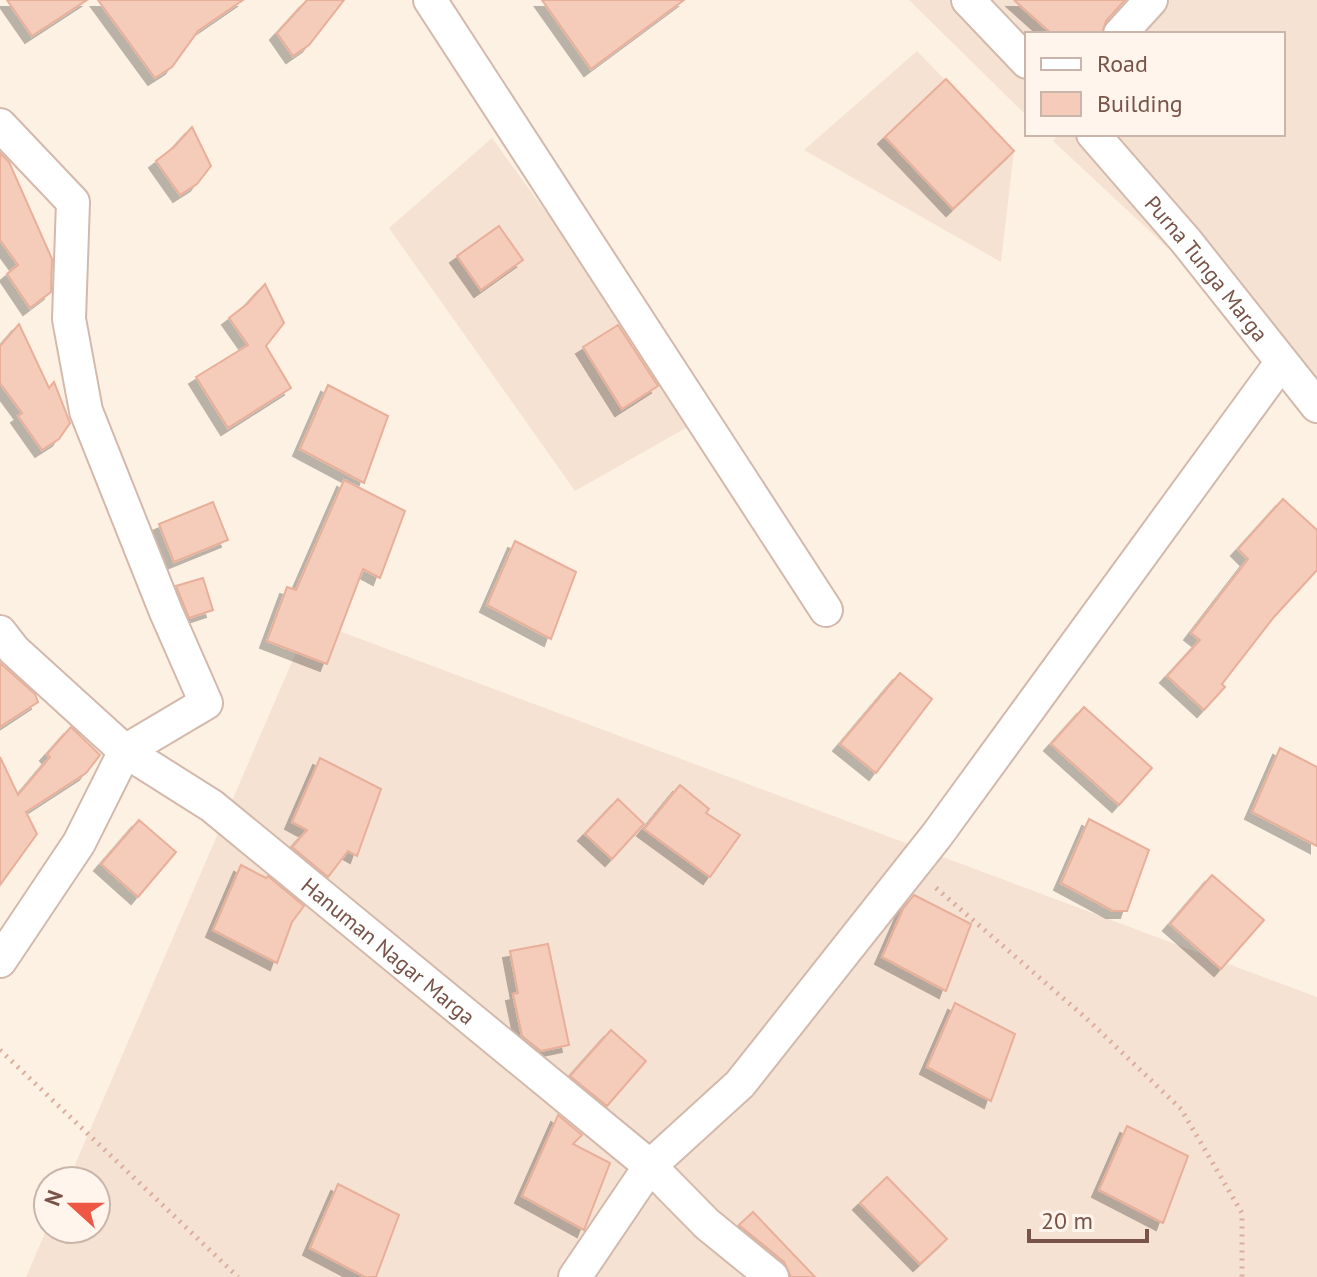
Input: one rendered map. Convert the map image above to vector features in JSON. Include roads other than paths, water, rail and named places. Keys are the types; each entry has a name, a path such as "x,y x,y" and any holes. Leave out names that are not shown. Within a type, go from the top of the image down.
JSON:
{"street":[{"path":"430,0 826,610"},
{"path":"968,0 1025,60"},
{"path":"1122,32 1151,0"},
{"path":"0,125 73,202 69,319 86,411 166,612 206,703 125,751 79,843 0,961"},
{"name":"Purna Tunga Marga","path":"1095,136 1186,241 1317,406"},
{"path":"575,1277 650,1166 740,1084 911,867 1281,363"},
{"name":"Hanuman Nagar Marga","path":"0,632 14,650 125,751 212,806 650,1166 707,1224 772,1277"}]}
